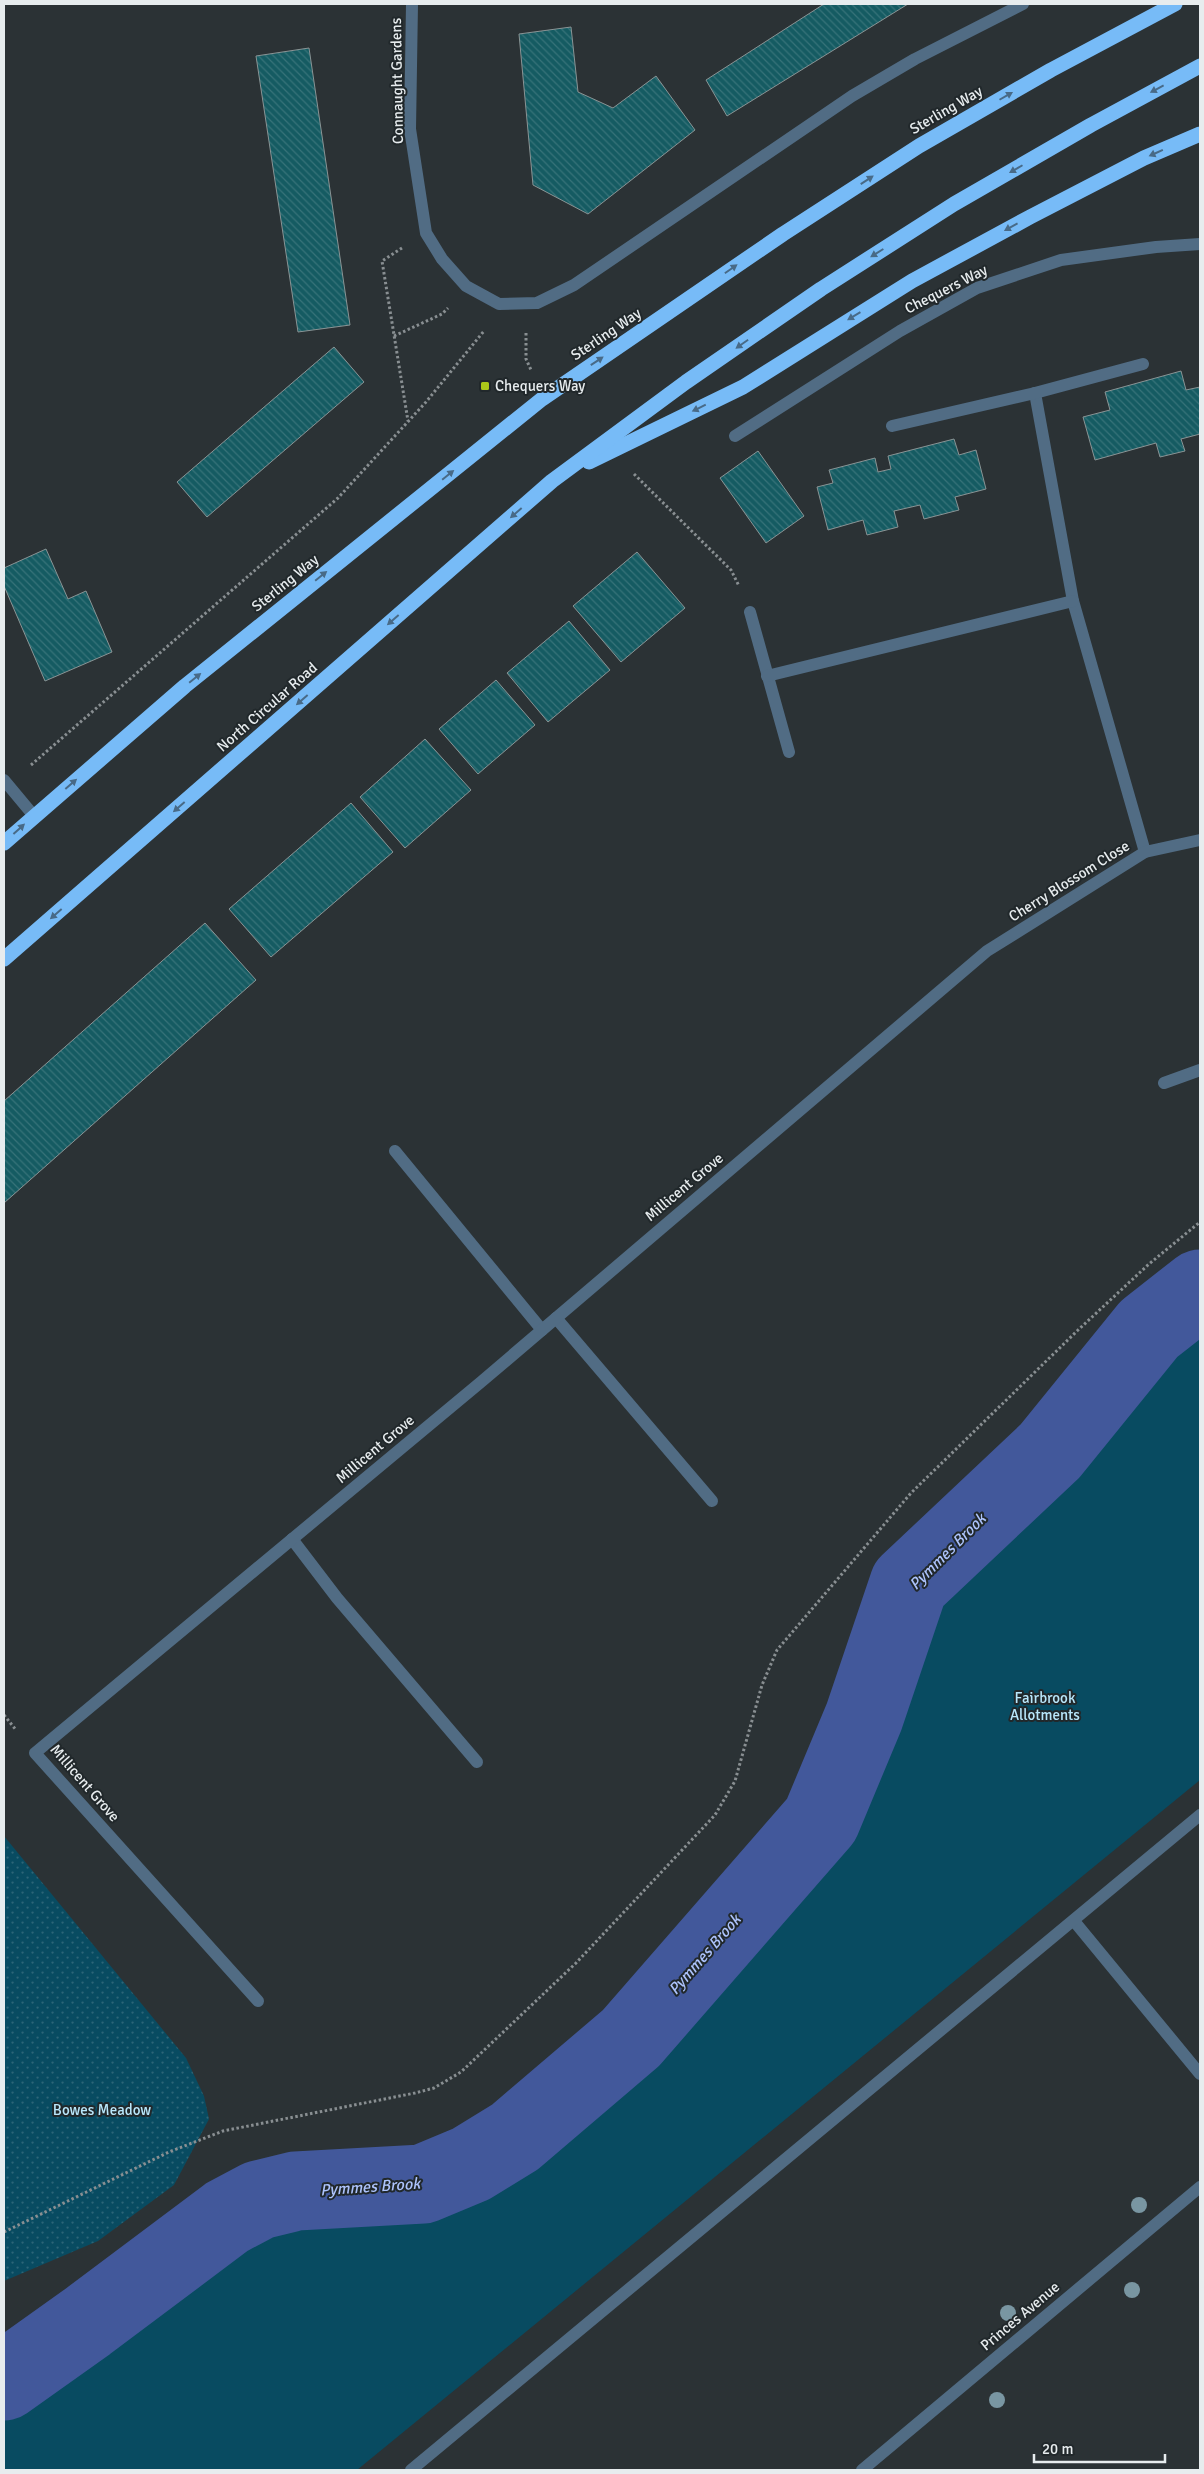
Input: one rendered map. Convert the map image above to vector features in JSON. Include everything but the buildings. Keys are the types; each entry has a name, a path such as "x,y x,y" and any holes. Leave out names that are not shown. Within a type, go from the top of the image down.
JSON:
{"highway":[{"name":"Sterling Way","path":"34,816 185,686 542,399 783,234 919,146 1051,70 1175,4"},
{"path":"552,481 686,382 821,288 954,204 1091,125 1200,66"},
{"path":"552,481 743,387 912,281 1021,221 1144,158 1200,134"},
{"name":"North Circular Road","path":"4,959 552,481"},
{"path":"4,843 34,816"}],"street":[{"name":"Connaught Gardens","path":"412,4 410,129 426,233 442,259 466,286 499,304"},
{"path":"499,304 536,303 574,285 852,96 915,59 1023,4"},
{"name":"Chequers Way","path":"735,436 900,331 977,288 1061,260 1156,246 1200,244"},
{"path":"892,426 1034,393 1143,364"},
{"path":"1034,393 1073,601 1145,852"},
{"path":"767,676 1073,601"},
{"path":"750,612 789,752"},
{"path":"4,780 34,816"},
{"name":"Cherry Blossom Close","path":"988,950 1145,852 1200,840"},
{"name":"Millicent Grove","path":"258,2001 35,1753 542,1330 988,950"},
{"path":"1164,1083 1200,1070"},
{"path":"395,1151 542,1330"},
{"path":"556,1318 712,1501"},
{"path":"292,1538 337,1598 477,1762"},
{"path":"411,2470 1200,1815"},
{"path":"1074,1921 1200,2074"},
{"name":"Princes Avenue","path":"862,2470 1200,2187"}],"path":[{"path":"408,422 382,261 426,233"},
{"path":"394,336 442,314 466,286"},
{"path":"536,303 526,332 526,359 542,399"},
{"path":"45,752 338,498 408,422 485,329 499,304"},
{"path":"609,453 648,486 731,570 747,600 750,612"},
{"path":"4,2232 169,2152 223,2131 415,2093 434,2088 461,2072 576,1963 715,1815 735,1781 762,1685 777,1650 911,1493 1077,1330 1149,1264 1200,1222"}],"green space":[{"name":"Fairbrook Allotments","path":"1200,1298 1200,1780 357,2470 4,2470 4,2406 240,2232 265,2217 292,2211 428,2201 479,2184 526,2150 633,2061 845,1816 918,1603"},
{"name":"Bowes Meadow","path":"4,1836 186,2058 204,2096 209,2119 174,2185 98,2241 4,2281"}],"waterway":[{"name":"Pymmes Brook","path":"4,2381 87,2322 227,2217 259,2200 296,2191 423,2184 471,2164 515,2137 631,2038 821,1820 864,1717 909,1584 1050,1451 1149,1329 1200,1289"}],"place":[{"name":"Chequers Way","path":"485,386"}]}
